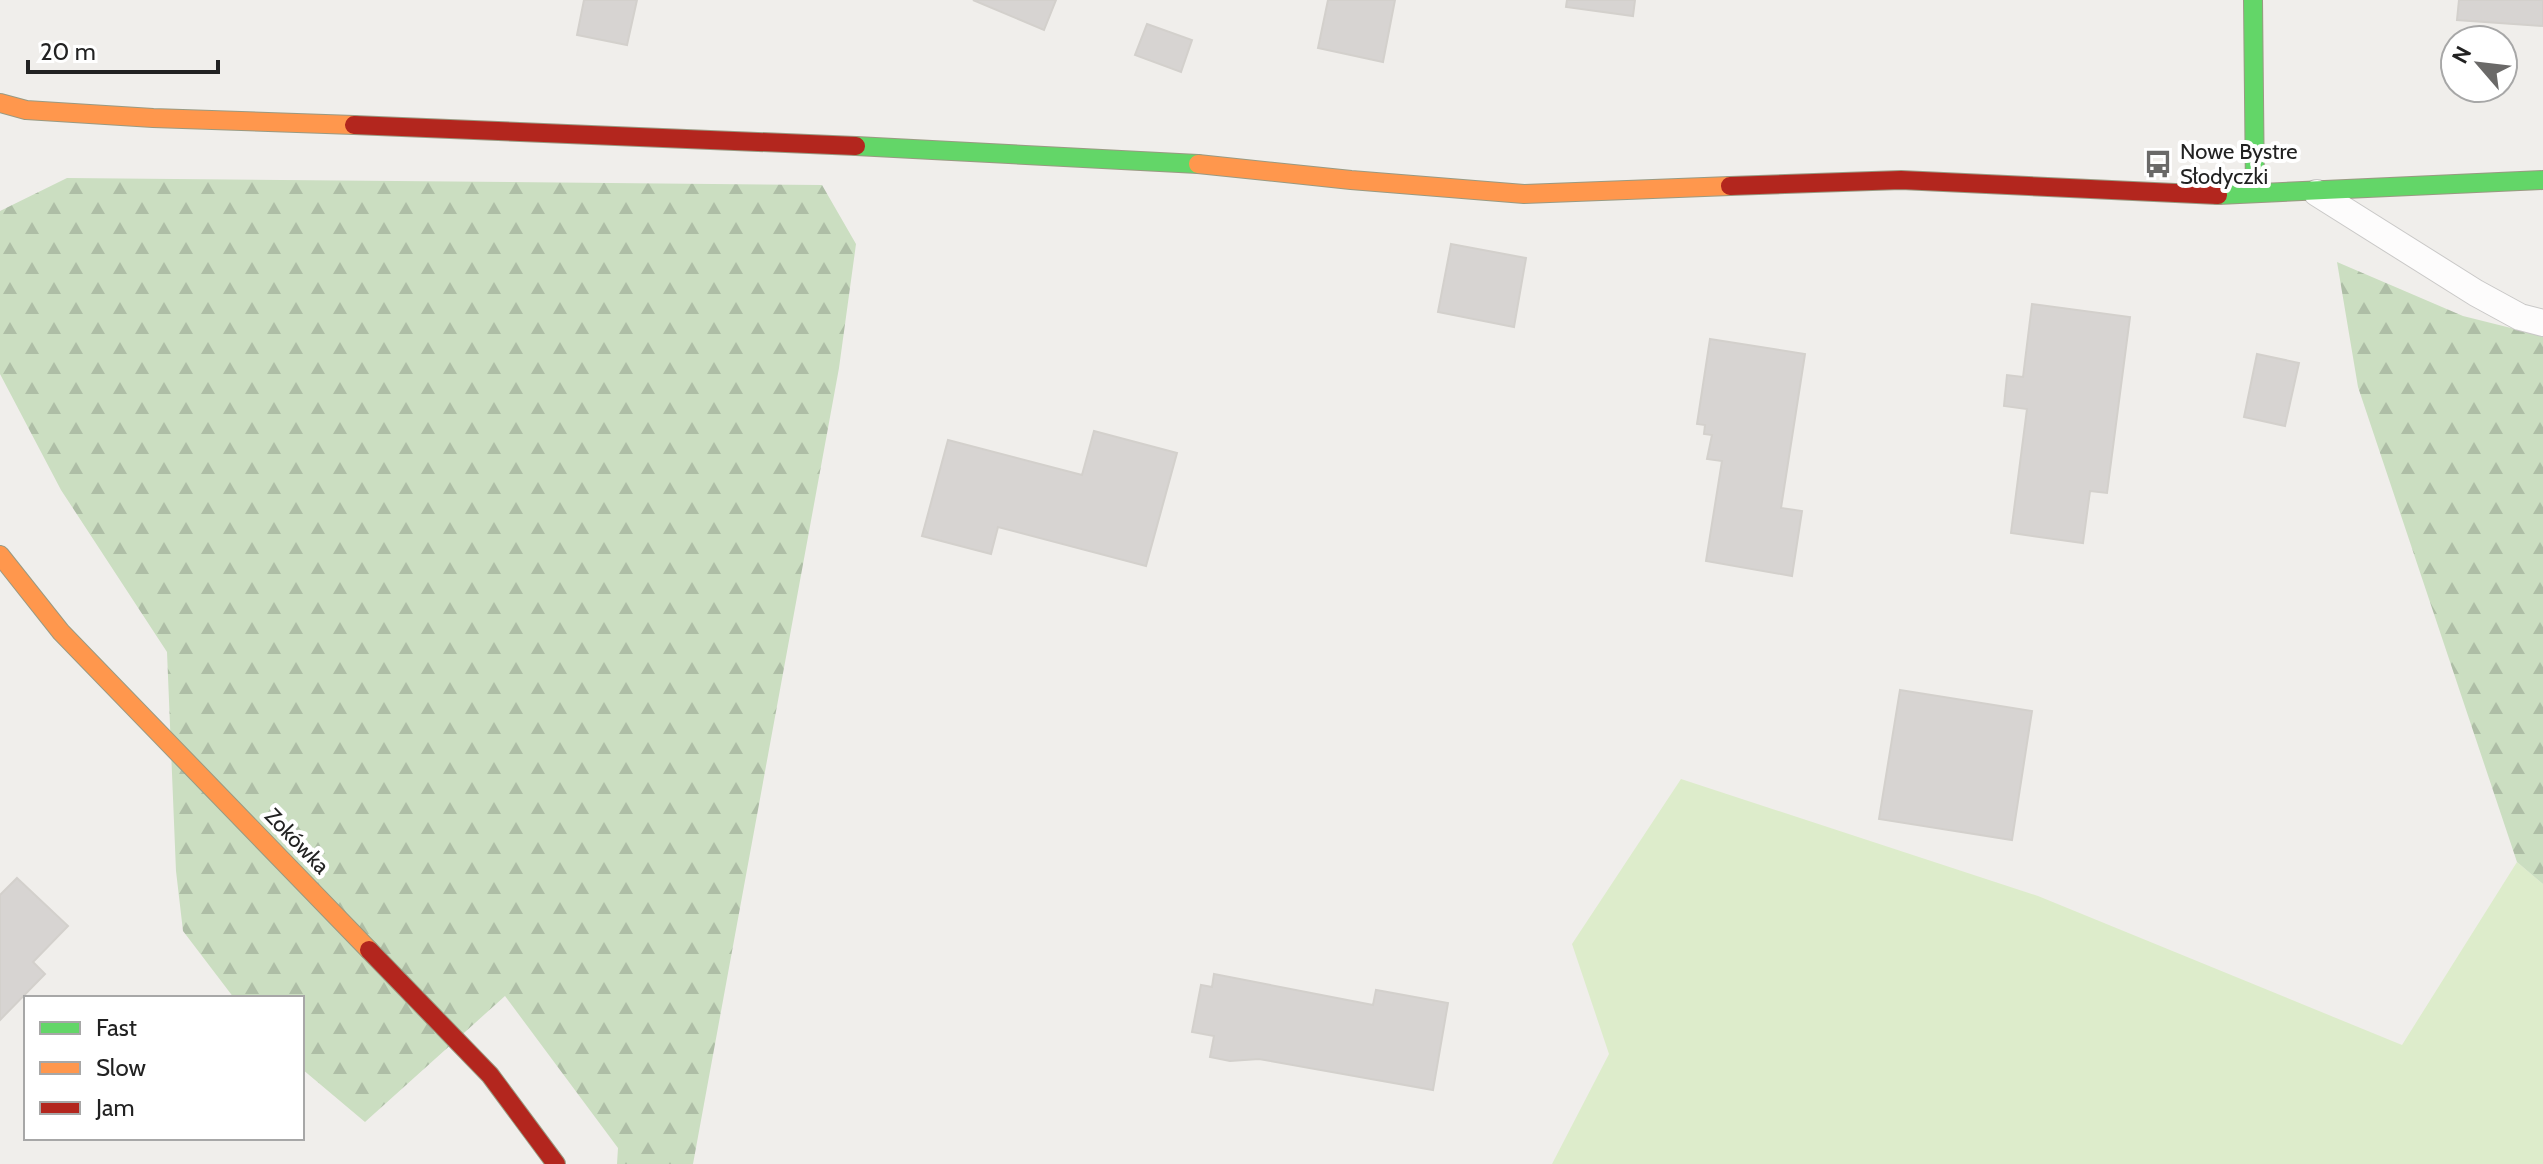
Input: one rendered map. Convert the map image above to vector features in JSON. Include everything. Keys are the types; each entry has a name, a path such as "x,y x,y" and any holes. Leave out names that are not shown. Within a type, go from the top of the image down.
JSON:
{"street":[{"path":"2253,0 2255,193"},
{"path":"0,103 26,110 153,118 603,134 1180,162 1524,194 1901,180 2205,196 2543,180"},
{"name":"Zokówka","path":"0,555 61,632 490,1075 556,1164"}],"lane":[{"path":"2314,191 2476,293 2520,317 2543,323"}],"green space":[{"path":"67,178 822,185 856,244 839,368 693,1164 617,1164 618,1148 505,996 365,1122 304,1071 304,996 232,996 183,931 176,871 167,652 61,490 0,374 0,211"},
{"path":"2337,262 2463,316 2543,336 2543,884 2517,862 2358,387"},
{"path":"1681,779 2038,896 2402,1045 2517,862 2543,884 2543,1164 1552,1164 1609,1054 1572,944"}],"building":[{"path":"584,0 637,0 627,45 577,35"},
{"path":"973,0 1056,0 1044,30"},
{"path":"1328,0 1395,0 1383,62 1318,48"},
{"path":"1567,0 1635,0 1633,16 1566,7"},
{"path":"2459,0 2543,0 2543,26 2457,20"},
{"path":"1147,24 1192,40 1181,72 1135,55"},
{"path":"1451,244 1526,258 1514,327 1438,312"},
{"path":"2032,304 2130,317 2107,493 2090,491 2083,543 2011,533 2027,409 2004,406 2007,375 2023,377"},
{"path":"1710,339 1805,354 1781,508 1802,511 1792,576 1706,561 1722,461 1707,459 1712,435 1704,434 1705,425 1697,424"},
{"path":"2257,354 2299,363 2285,426 2244,417"},
{"path":"1094,431 1177,453 1146,566 998,527 991,554 922,536 948,440 1082,475"},
{"path":"1900,690 2032,711 2012,840 1879,819"},
{"path":"17,878 68,926 33,962 45,974 0,1020 0,895"},
{"path":"1214,974 1373,1005 1376,990 1448,1003 1433,1090 1259,1059 1230,1061 1210,1057 1214,1036 1192,1032 1201,985 1212,987"}],"traffic: fast":[{"path":"2253,0 2255,193"},
{"path":"856,146 1198,164"},
{"path":"2218,195 2543,180"}],"traffic: slow":[{"path":"0,103 26,110 153,118 354,125"},
{"path":"1198,164 1524,194 1730,186"},
{"path":"0,555 61,632 369,950"}],"traffic: jam":[{"path":"354,125 856,146"},
{"path":"1730,186 1901,180 2218,195"},
{"path":"369,950 490,1075 556,1164"}],"place":[{"name":"Nowe Bystre Słodyczki","path":"2158,164"}]}
